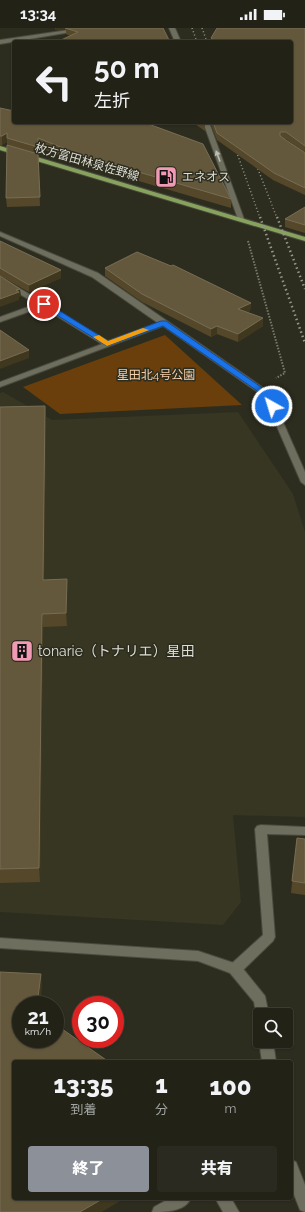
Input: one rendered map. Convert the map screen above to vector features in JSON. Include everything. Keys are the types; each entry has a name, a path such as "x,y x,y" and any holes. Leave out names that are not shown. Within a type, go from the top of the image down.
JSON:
{"main road":[{"name":"枚方富田林泉佐野線","path":"0,148 305,239"}],"street":[{"path":"13,40 92,28"},
{"path":"172,28 177,40"},
{"path":"0,42 12,40"},
{"path":"207,124 241,219"},
{"path":"0,234 95,275 259,389 272,406 305,482"},
{"path":"0,279 44,304 107,344"},
{"path":"0,320 44,304"},
{"path":"0,385 164,323"},
{"path":"235,969 269,937 261,829 305,831"},
{"path":"0,943 198,956 235,969 260,1000 261,1008"},
{"path":"267,1048 269,1060"},
{"path":"293,1172 305,1205"},
{"path":"159,1212 180,1200"},
{"path":"223,1200 232,1212"}],"path":[{"path":"241,219 285,373 259,389"}],"shaded area":[{"path":"3,392 52,420 238,412 293,494 305,532 305,817 233,815 241,902 223,925 0,912 0,393"}],"green space":[{"name":"星田北4号公園","path":"165,335 242,405 60,414 23,387"}],"building":[{"path":"65,28 163,28 169,40 61,40 78,32"},
{"path":"217,28 305,28 305,146 286,132 280,132 280,136 305,153 305,188 274,173 217,133 214,124 293,124 293,40 214,40 211,38"},
{"path":"0,108 12,111 12,124 148,124 203,144 231,199 101,161 98,162 38,138 38,147 7,138 7,133 0,136"},
{"path":"7,145 38,154 40,197 6,198"},
{"path":"305,207 305,225 285,219"},
{"path":"0,241 61,270 29,285 0,268"},
{"path":"137,252 171,266 173,265 251,303 238,309 263,318 238,334 217,326 211,329 142,294 105,268"},
{"path":"0,276 20,289 16,290 19,292 0,299"},
{"path":"0,330 29,350 0,361"},
{"name":"tonarie（トナリエ）星田","path":"45,406 43,580 67,579 66,613 42,614 39,868 0,869 0,407"},
{"path":"297,838 305,839 305,883 292,881"},
{"path":"0,972 41,974 38,996 12,996 12,1048 64,1048 64,1030 72,1036 72,1048 89,1048 106,1060 12,1060 12,1200 101,1200 80,1212 0,1212"}],"railway":[{"path":"192,28 196,40"},
{"path":"202,28 206,40"},
{"path":"227,124 260,218"},
{"path":"254,159 277,218"},
{"path":"260,217 305,343"},
{"path":"277,217 305,289"}],"slow traffic":[{"path":"96,337 107,344 146,330"}],"place":[{"name":"エネオス","path":"166,177"},
{"name":"tonarie（トナリエ）星田","path":"22,651"}],"route":[{"path":"44,304 107,344 164,323 259,389 272,406"}]}
